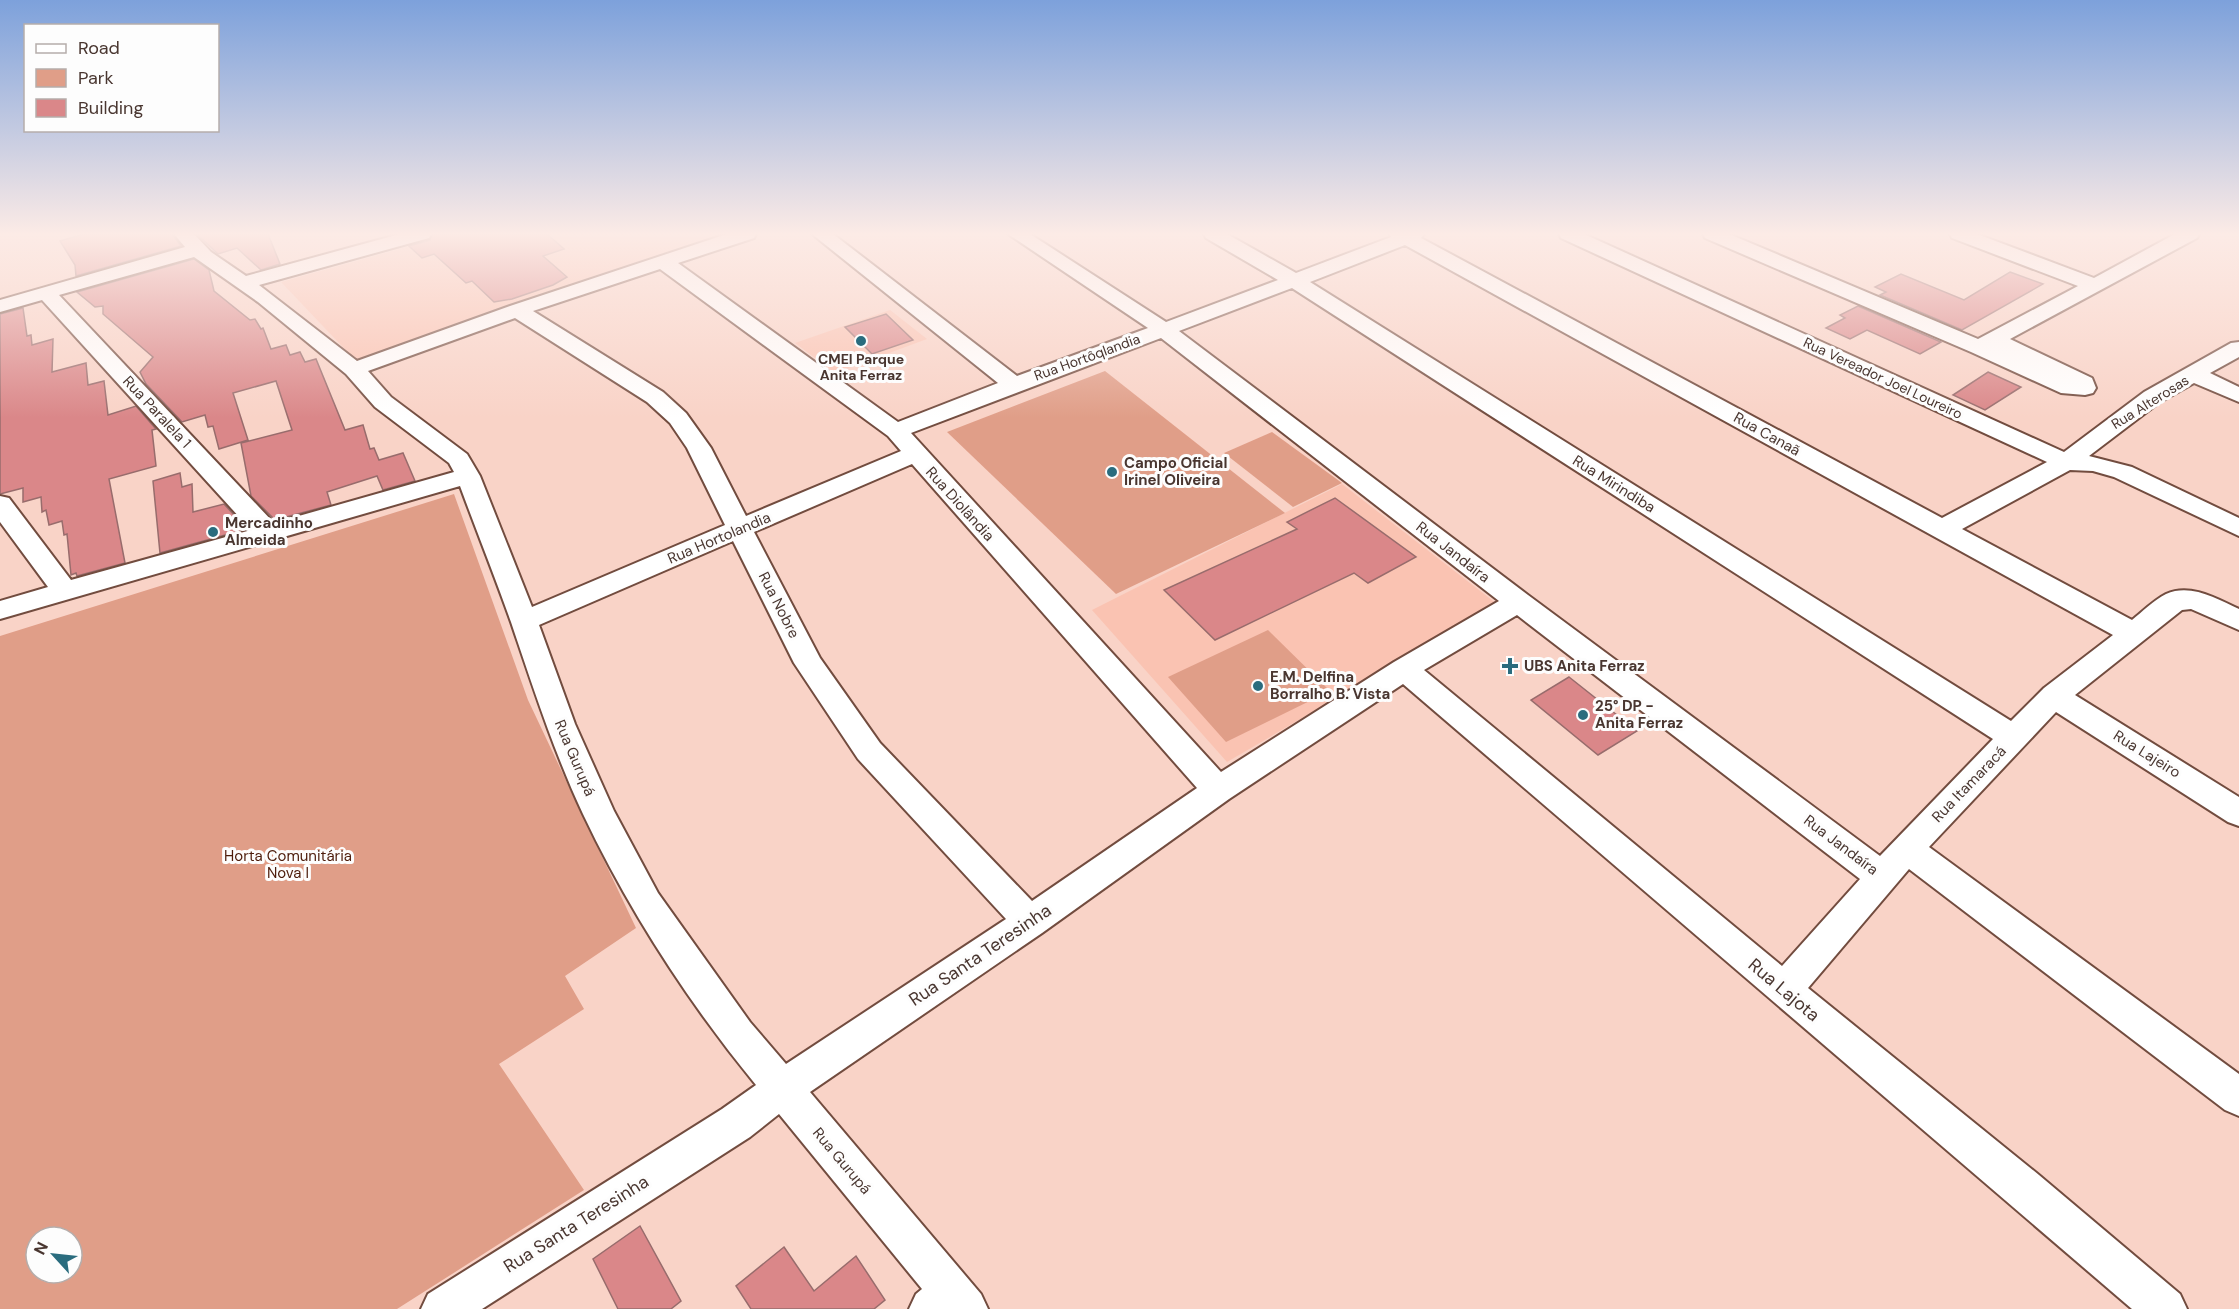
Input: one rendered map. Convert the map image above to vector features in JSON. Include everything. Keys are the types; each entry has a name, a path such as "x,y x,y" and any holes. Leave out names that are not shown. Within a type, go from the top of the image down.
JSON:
{"street":[{"path":"0,306 39,295"},
{"name":"Rua Paralela 1","path":"48,295 268,532"},
{"name":"Rua Gurupá","path":"259,295 354,369 383,402 459,459 468,476 524,621 560,724 599,813 646,903 737,1035 950,1304"},
{"path":"354,369 563,295"},
{"name":"Rua Diolândia","path":"709,295 896,431 914,454 1218,790"},
{"path":"899,295 1013,384"},
{"name":"Rua Jandaíra","path":"1111,295 1163,329 1518,602 1884,878"},
{"name":"Rua Hortôqlandia","path":"896,431 1013,384 1259,295"},
{"name":"Rua Mirindiba","path":"1317,295 2013,737"},
{"name":"Rua Canaã","path":"1516,295 2134,634"},
{"name":"Rua Vereador Joel Loureiro","path":"1701,295 2066,462 2094,464 2122,472 2239,528"},
{"path":"1865,295 1985,343 2076,295"},
{"name":"Rua Nobre","path":"518,310 655,397 678,418 699,448 808,663 869,751 1030,922"},
{"name":"Rua Alterosas","path":"2066,462 2126,415 2239,348"},
{"path":"2193,374 2239,395"},
{"name":"Rua Hortolandia","path":"524,621 914,454"},
{"path":"1942,529 2066,462"},
{"path":"0,610 468,476"},
{"path":"0,504 65,591"},
{"name":"Rua Itamaracá","path":"1784,990 1907,849 2054,696 2175,601 2193,600 2239,620"},
{"name":"Rua Santa Teresinha","path":"443,1309 736,1123 782,1089 1030,922 1218,790 1404,669 1518,602"},
{"name":"Rua Lajota","path":"1404,669 2165,1309"},
{"name":"Rua Lajeiro","path":"2054,696 2239,813"},
{"path":"1907,849 2239,1098"}],"shaded area":[{"path":"293,295 556,295 359,364"},
{"name":"CMEI Parque Anita Ferraz","path":"890,310 927,339 835,373 795,343"},
{"name":"E.M. Delfina Borralho B. Vista","path":"1342,484 1497,604 1227,762 1092,610"}],"green space":[{"name":"Campo Oficial Irinel Oliveira","path":"1105,371 1285,513 1116,594 947,432"},
{"path":"1272,432 1342,483 1293,507 1224,453"},
{"name":"Horta Comunitária Nova I","path":"454,494 528,700 636,928 565,976 584,1009 499,1064 584,1190 397,1309 0,1309 0,636"},
{"path":"1268,630 1330,691 1226,742 1168,677"}],"building":[{"path":"81,295 219,295 250,320 255,319 261,329 263,328 271,349 286,345 290,355 300,352 305,362 316,359 345,430 363,425 370,449 374,448 379,460 403,453 415,481 383,490 377,476 327,492 331,505 275,520 251,496 241,443 292,430 276,381 233,393 248,440 219,449 213,426 208,427 205,415 182,422 146,384 140,372 153,357 103,314 103,306 95,307"},
{"path":"487,295 523,295 512,299 494,302"},
{"path":"1880,295 1952,295 1964,300 1972,295 2023,295 1962,330"},
{"path":"1858,306 1941,342 1920,354 1867,330 1850,339 1826,328 1845,318 1840,315"},
{"path":"23,308 27,336 31,335 32,345 53,339 52,372 86,363 88,385 104,381 108,415 136,406 156,429 152,430 156,466 109,479 125,563 77,576 76,573 71,575 67,534 64,535 62,521 49,525 46,510 42,512 41,497 23,502 23,488 0,494 0,314"},
{"path":"886,314 913,340 872,354 845,327"},
{"path":"1988,372 2021,387 1985,410 1953,395"},
{"path":"180,473 182,487 192,484 193,512 224,504 247,529 160,553 153,481"},
{"path":"1335,498 1416,557 1368,583 1354,573 1215,640 1164,590 1297,529 1287,522"},
{"name":"25° DP - Anita Ferraz","path":"1569,677 1637,731 1598,755 1531,700"},
{"path":"640,1226 681,1301 671,1309 618,1309 593,1259"},
{"path":"784,1247 814,1291 856,1256 885,1300 874,1309 751,1309 736,1286"}],"place":[{"name":"CMEI Parque Anita Ferraz","path":"861,341"},
{"name":"Campo Oficial Irinel Oliveira","path":"1112,472"},
{"name":"Mercadinho Almeida","path":"213,532"},
{"name":"UBS Anita Ferraz","path":"1510,666"},
{"name":"E.M. Delfina Borralho B. Vista","path":"1258,686"},
{"name":"25° DP - Anita Ferraz","path":"1583,715"}]}
